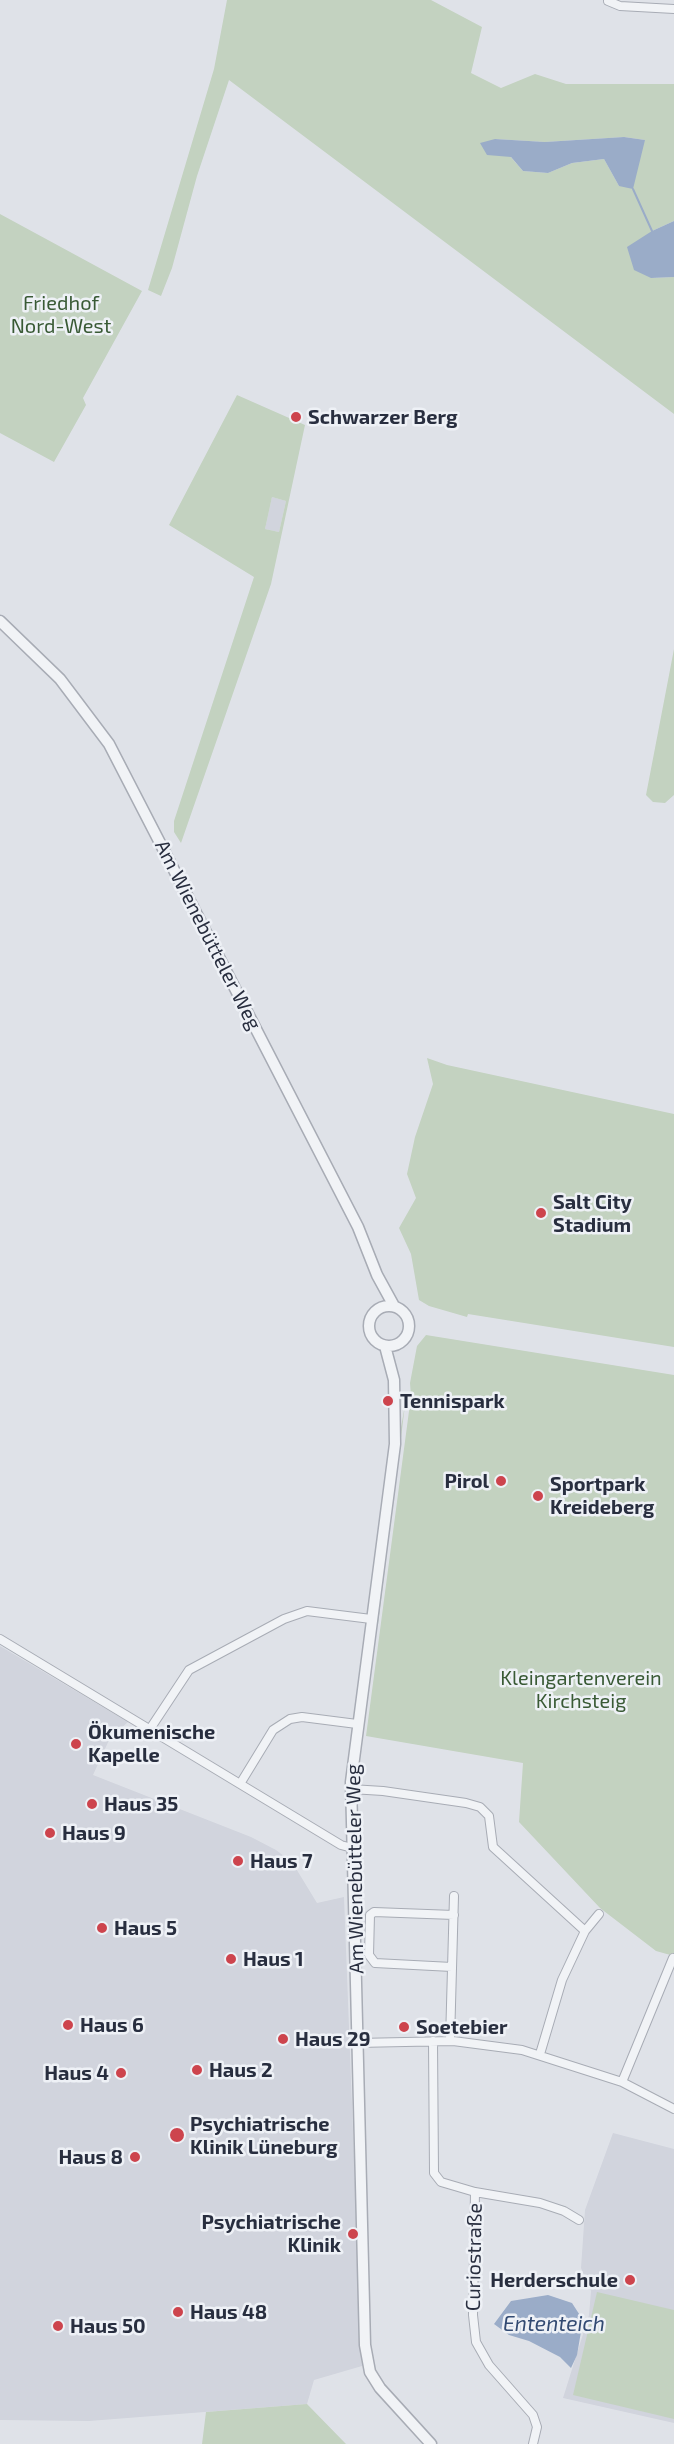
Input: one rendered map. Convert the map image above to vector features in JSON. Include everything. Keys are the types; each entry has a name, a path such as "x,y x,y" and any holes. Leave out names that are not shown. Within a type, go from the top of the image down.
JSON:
{"street":[{"path":"608,1 620,6 674,9"},
{"name":"Am Wienebütteler Weg","path":"0,621 60,680 109,744 358,1227 377,1275 394,1306 405,1314 409,1325 406,1338 399,1344 394,1380 395,1444 357,1724 351,1789 352,1848 367,2361 380,2388 431,2444"},
{"name":"Am Wienebütteler Weg","path":"377,1275 379,1309 370,1318 369,1331 375,1341 385,1346 394,1380"},
{"path":"379,1309 394,1306"},
{"path":"385,1346 399,1344"},
{"path":"150,1729 189,1670 284,1619 307,1611 371,1619"},
{"path":"0,1639 341,1845 352,1848"},
{"path":"240,1784 273,1731 290,1719 302,1717 357,1724"},
{"path":"351,1789 395,1793 480,1807 489,1816 493,1847 585,1931"},
{"path":"450,2041 454,1896"},
{"path":"452,1967 375,1963 369,1955 370,1915 374,1911 454,1915"},
{"path":"540,2054 562,1980 585,1931 598,1914"},
{"path":"622,2082 673,1958"},
{"path":"433,2041 434,2173 441,2182 475,2192 540,2203 564,2211 579,2220"},
{"path":"357,2043 450,2041 490,2044 540,2054 622,2082 674,2109"},
{"name":"Curiostraße","path":"475,2192 473,2315 476,2342 489,2365 533,2415 537,2427 533,2444"}],"shaded area":[{"path":"272,497 286,501 279,532 265,529"},
{"name":"Psychiatrische Klinik Lüneburg","path":"0,1646 128,1722 110,1738 93,1775 251,1837 276,1850 292,1862 317,1903 344,1897 362,2366 314,2380 307,2404 89,2421 0,2420"},
{"name":"Herderschule","path":"613,2133 674,2149 674,2423 563,2398 589,2315 591,2291 581,2268 585,2210"}],"green space":[{"path":"227,0 431,0 482,27 471,73 501,88 535,74 566,84 674,84 674,221 652,231 651,278 674,277 674,414 229,80 197,176 172,268 161,296 148,290 214,69","holes":["624,137 645,140 619,186 604,159 572,163 548,173 523,171 495,139 545,142"]},
{"name":"Friedhof Nord-West","path":"0,214 142,291 83,398 86,405 54,462 0,433"},
{"path":"237,395 305,425 271,584 181,843 174,832 174,821 254,577 169,525","holes":["272,497 286,501 279,532 265,529"]},
{"path":"674,649 674,795 665,803 653,802 646,795"},
{"name":"Salt City Stadium","path":"427,1058 447,1065 674,1114 674,1347 468,1314 467,1317 429,1306 419,1300 411,1254 399,1228 416,1198 407,1174 415,1137 433,1084"},
{"name":"Kleingartenverein Kirchsteig","path":"426,1335 674,1375 674,1956 656,1951 600,1908 519,1822 523,1763 366,1736 411,1396 410,1383 417,1346"},
{"path":"405,1405 378,1624 374,1623"},
{"path":"597,2292 674,2310 674,2419 573,2395"},
{"path":"307,2404 346,2444 202,2444 206,2412"}],"water":[{"path":"624,137 645,140 633,189 619,186 604,159 572,163 548,173 523,171 511,157 487,155 480,143 495,139 545,142"},
{"path":"674,221 674,277 651,278 634,270 627,247 652,231"},
{"name":"Ententeich","path":"548,2295 572,2303 583,2320 577,2355 571,2368 560,2357 529,2341 509,2335 494,2324 511,2301"}],"waterway":[{"path":"633,189 652,231"}],"place":[{"name":"Schwarzer Berg","path":"296,417"},
{"name":"Salt City Stadium","path":"541,1213"},
{"name":"Tennispark","path":"388,1401"},
{"name":"Pirol","path":"501,1481"},
{"name":"Sportpark Kreideberg","path":"538,1496"},
{"name":"Ökumenische Kapelle","path":"76,1744"},
{"name":"Haus 35","path":"92,1804"},
{"name":"Haus 9","path":"50,1833"},
{"name":"Haus 7","path":"238,1861"},
{"name":"Haus 5","path":"102,1928"},
{"name":"Haus 1","path":"231,1959"},
{"name":"Haus 6","path":"68,2025"},
{"name":"Soetebier","path":"404,2027"},
{"name":"Haus 29","path":"283,2039"},
{"name":"Haus 2","path":"197,2070"},
{"name":"Haus 4","path":"121,2073"},
{"name":"Psychiatrische Klinik Lüneburg","path":"177,2135"},
{"name":"Haus 8","path":"135,2157"},
{"name":"Psychiatrische Klinik","path":"353,2234"},
{"name":"Herderschule","path":"630,2280"},
{"name":"Haus 48","path":"178,2312"},
{"name":"Haus 50","path":"58,2326"}]}
